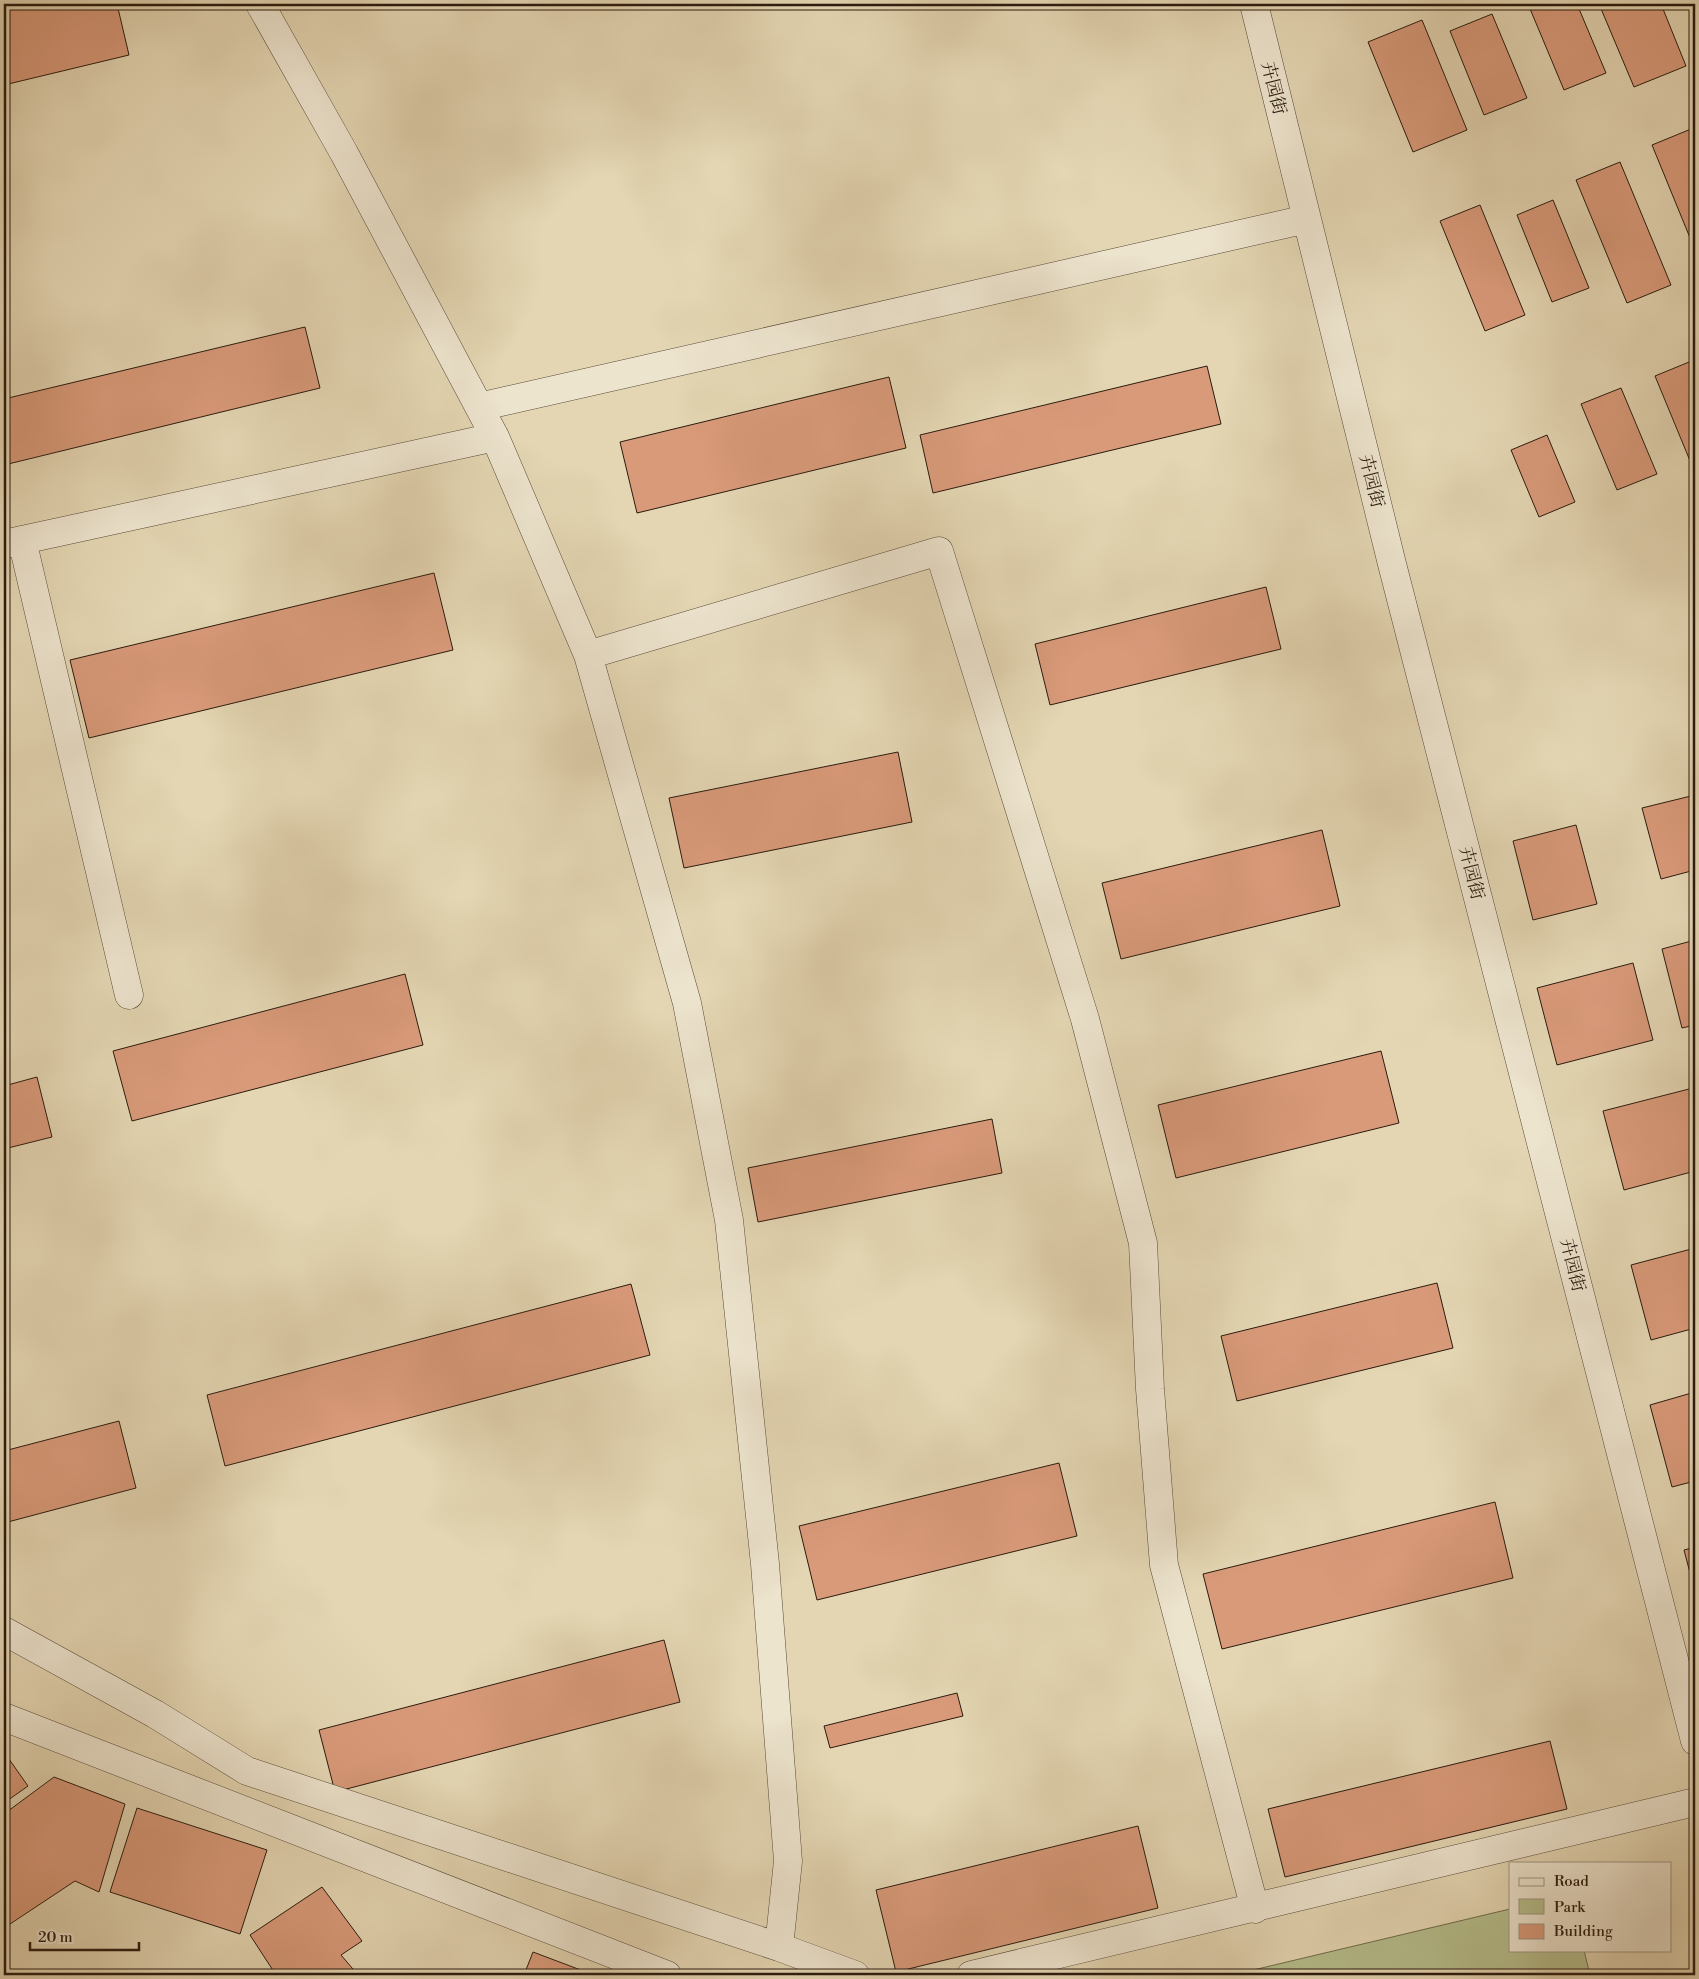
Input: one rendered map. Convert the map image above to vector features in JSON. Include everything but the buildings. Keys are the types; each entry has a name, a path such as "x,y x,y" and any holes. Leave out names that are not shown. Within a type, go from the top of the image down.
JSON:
{"street":[{"path":"260,4 344,153 495,436 588,655 687,1003 729,1220 765,1564 788,1861 779,1947"},
{"name":"卉园街","path":"1254,4 1395,574 1695,1741"},
{"path":"479,407 1307,219"},
{"path":"129,995 13,542 495,436"},
{"path":"588,655 939,551 1085,1019 1143,1243 1150,1389 1164,1565 1255,1909"},
{"path":"4,1631 155,1714 247,1771 779,1947 855,1975"},
{"path":"4,1717 667,1975"},
{"path":"972,1975 1255,1909 1695,1802"}],"green space":[{"path":"1509,1909 1509,1952 1584,1952 1590,1975 1250,1975 1249,1971"}]}
